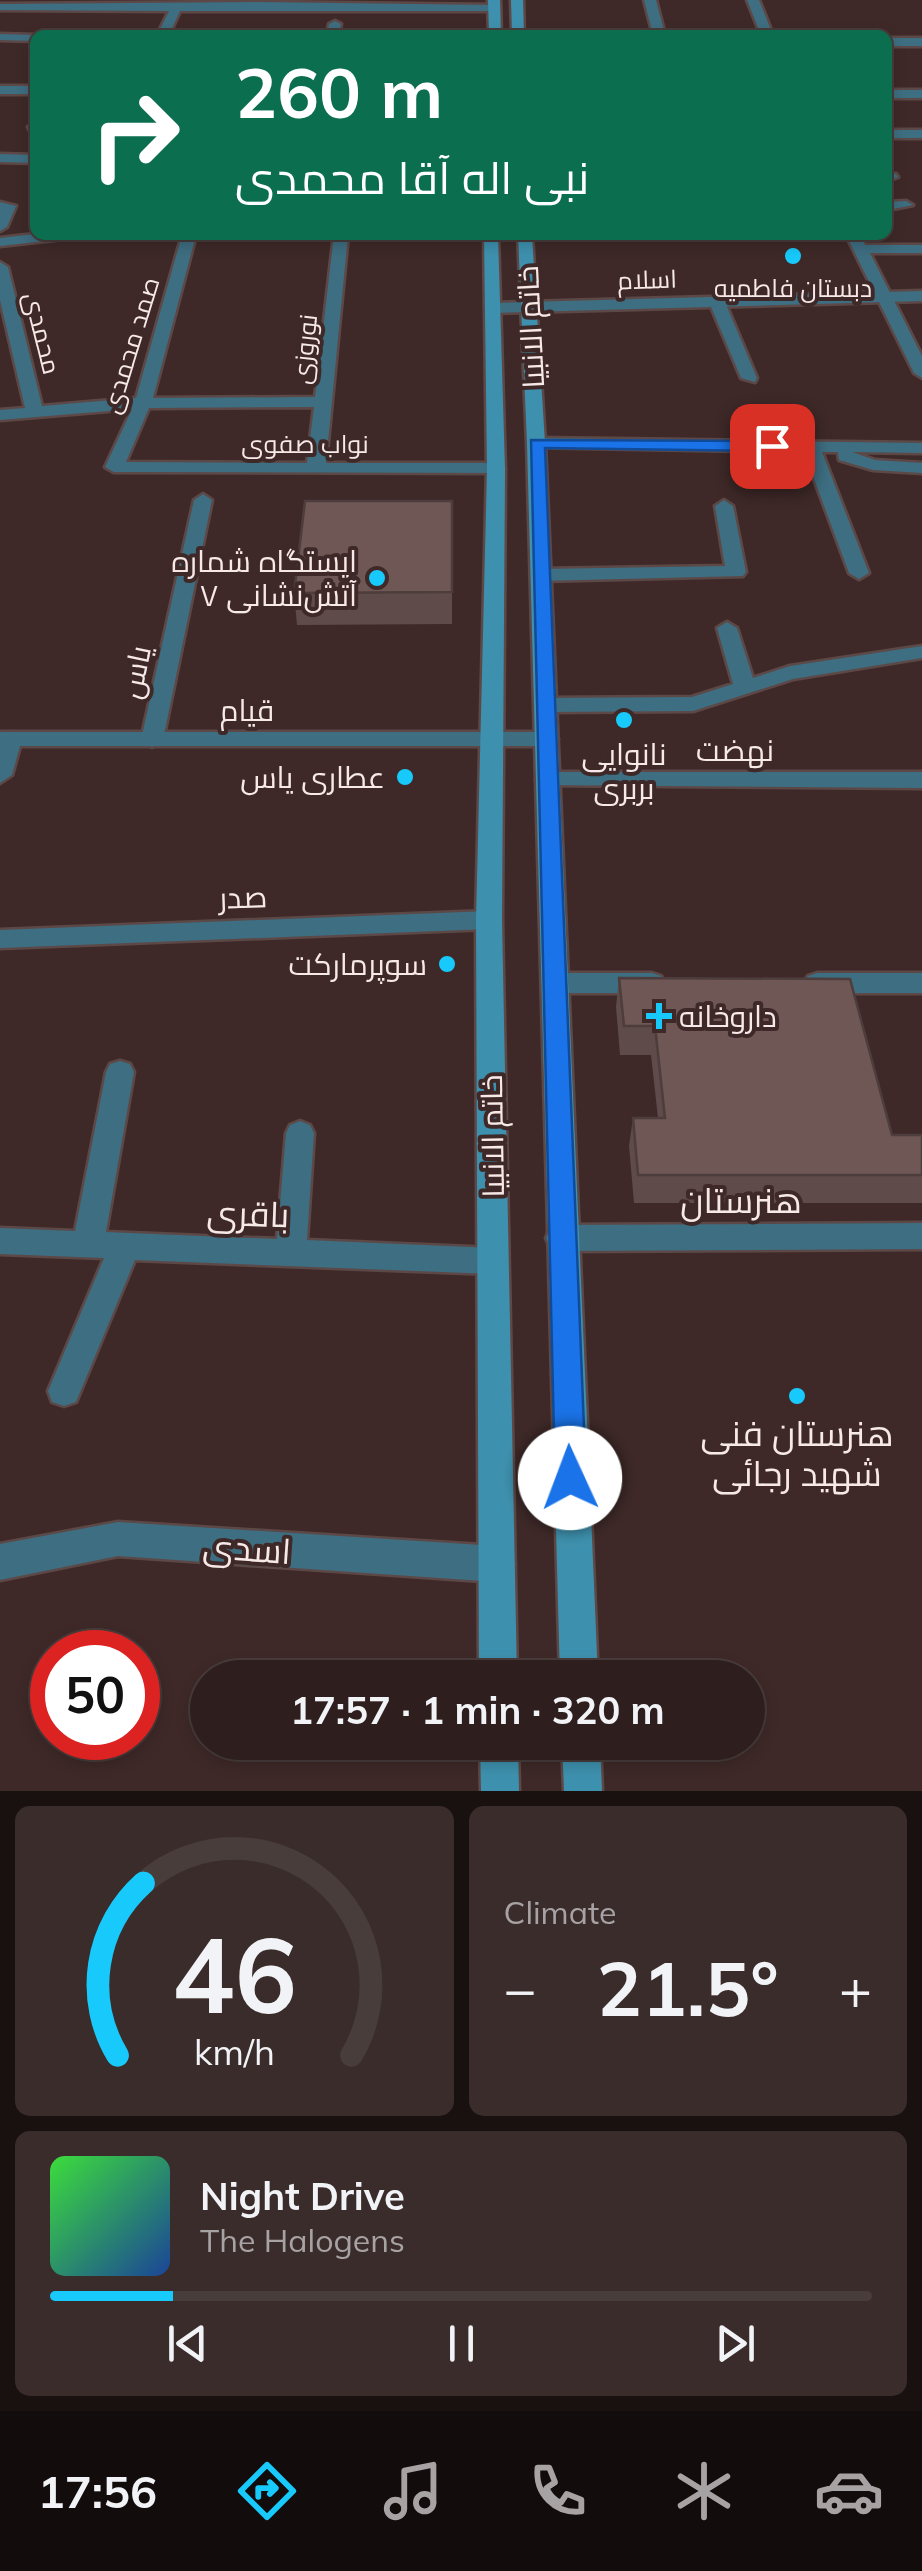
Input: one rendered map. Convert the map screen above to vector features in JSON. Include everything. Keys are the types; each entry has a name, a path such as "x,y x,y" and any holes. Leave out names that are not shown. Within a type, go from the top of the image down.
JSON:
{"main road":[{"path":"516,0 518,30"},
{"path":"494,4 495,30"},
{"name":"خاتم الانبیا","path":"492,240 496,469 490,920 498,1660"},
{"name":"خاتم الانبیا","path":"525,240 546,705 560,1238 577,1660"},
{"path":"499,1760 500,1791"},
{"path":"582,1760 583,1791"}],"street":[{"path":"650,0 658,30"},
{"path":"753,0 765,30"},
{"path":"0,7 170,5 257,9 494,4"},
{"path":"164,30 170,5"},
{"path":"0,38 30,38"},
{"path":"892,42 922,42"},
{"path":"0,90 30,90"},
{"path":"892,94 922,94"},
{"path":"892,134 922,134"},
{"path":"0,158 30,158"},
{"path":"0,206 9,206 0,227"},
{"path":"892,206 906,206"},
{"path":"0,242 30,239"},
{"name":"صمد محمدی","path":"114,467 142,403 188,240"},
{"name":"نوروزی","path":"316,468 340,240"},
{"path":"856,242 922,250"},
{"path":"856,242 881,298 922,372"},
{"name":"محمدی","path":"0,267 36,412"},
{"name":"اسلام","path":"494,308 922,296"},
{"path":"717,302 749,378"},
{"path":"0,415 142,403 324,402"},
{"path":"536,443 922,448"},
{"path":"811,446 874,464 922,468"},
{"path":"811,446 860,573"},
{"name":"نواب صفوی","path":"114,467 496,469"},
{"name":"یاس","path":"152,740 203,500"},
{"path":"541,575 736,572 724,506"},
{"path":"727,628 746,688"},
{"path":"546,705 693,704 790,673 922,652"},
{"path":"0,775 6,739"},
{"name":"قیام","path":"6,739 547,739"},
{"name":"نهضت","path":"548,780 922,780"},
{"name":"صدر","path":"0,938 490,920"},
{"path":"787,984 922,983"},
{"path":"556,984 672,984"},
{"path":"88,1244 120,1072"},
{"path":"291,1252 300,1133"},
{"name":"هنرستان","path":"560,1238 922,1236"},
{"name":"باقری","path":"0,1241 493,1260"},
{"path":"64,1391 125,1246"},
{"name":"اسدی","path":"0,1562 118,1539 497,1564"}],"building":[{"name":"ایستگاه شماره ۷ آتش‌نشانی","path":"305,501 452,501 452,592 294,593"},
{"path":"619,978 850,979 892,1135 922,1135 922,1175 638,1175 633,1118 665,1118 655,1026 624,1026"}],"place":[{"name":"دبستان فاطمیه","path":"793,256"},
{"name":"ایستگاه شماره ۷ آتش‌نشانی","path":"377,578"},
{"name":"نانوایی بربری","path":"624,720"},
{"name":"عطاری یاس","path":"405,777"},
{"name":"سوپرمارکت","path":"447,964"},
{"name":"داروخانه","path":"659,1016"},
{"name":"هنرستان فنی شهید رجائی","path":"797,1396"}],"route":[{"path":"570,1478 536,443 772,446"}]}
